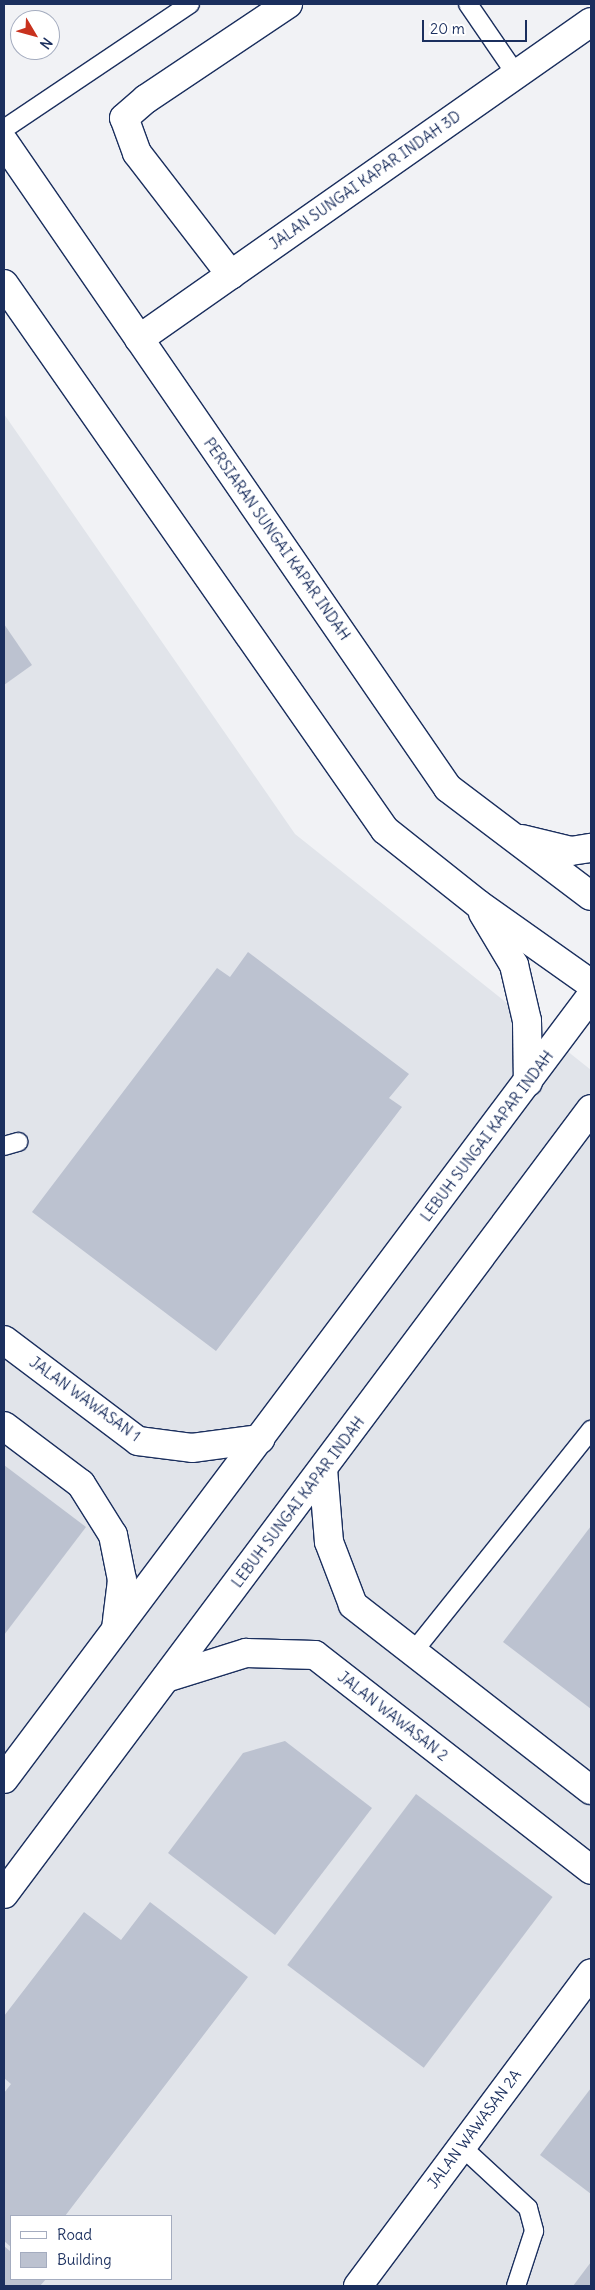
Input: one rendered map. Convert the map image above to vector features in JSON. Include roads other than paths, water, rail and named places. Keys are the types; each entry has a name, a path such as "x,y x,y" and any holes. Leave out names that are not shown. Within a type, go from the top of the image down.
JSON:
{"street":[{"path":"232,275 138,153 124,118 146,99 288,4"},
{"name":"JALAN SUNGAI KAPAR INDAH 3D","path":"140,339 591,22"},
{"name":"PERSIARAN SUNGAI KAPAR INDAH","path":"4,142 448,788 591,896"},
{"path":"4,284 385,830 478,904 591,984"},
{"path":"511,837 571,850 591,848"},
{"path":"478,904 514,965 526,1021 528,1082"},
{"name":"LEBUH SUNGAI KAPAR INDAH","path":"4,1779 591,996"},
{"name":"LEBUH SUNGAI KAPAR INDAH","path":"4,1894 591,1109"},
{"path":"561,1150 591,1138"},
{"name":"JALAN WAWASAN 1","path":"4,1340 138,1441 192,1448 260,1438"},
{"path":"4,1426 81,1484 113,1535 122,1580 116,1630"},
{"path":"323,1469 329,1542 353,1605 591,1790"},
{"name":"JALAN WAWASAN 2","path":"166,1678 246,1653 315,1655 591,1870"},
{"name":"JALAN WAWASAN 2A","path":"358,2286 591,1973"}],"lane":[{"path":"4,129 190,4"},
{"path":"468,4 516,74"},
{"path":"413,1652 591,1430"},
{"path":"462,2147 528,2208 534,2232 516,2286"}]}
